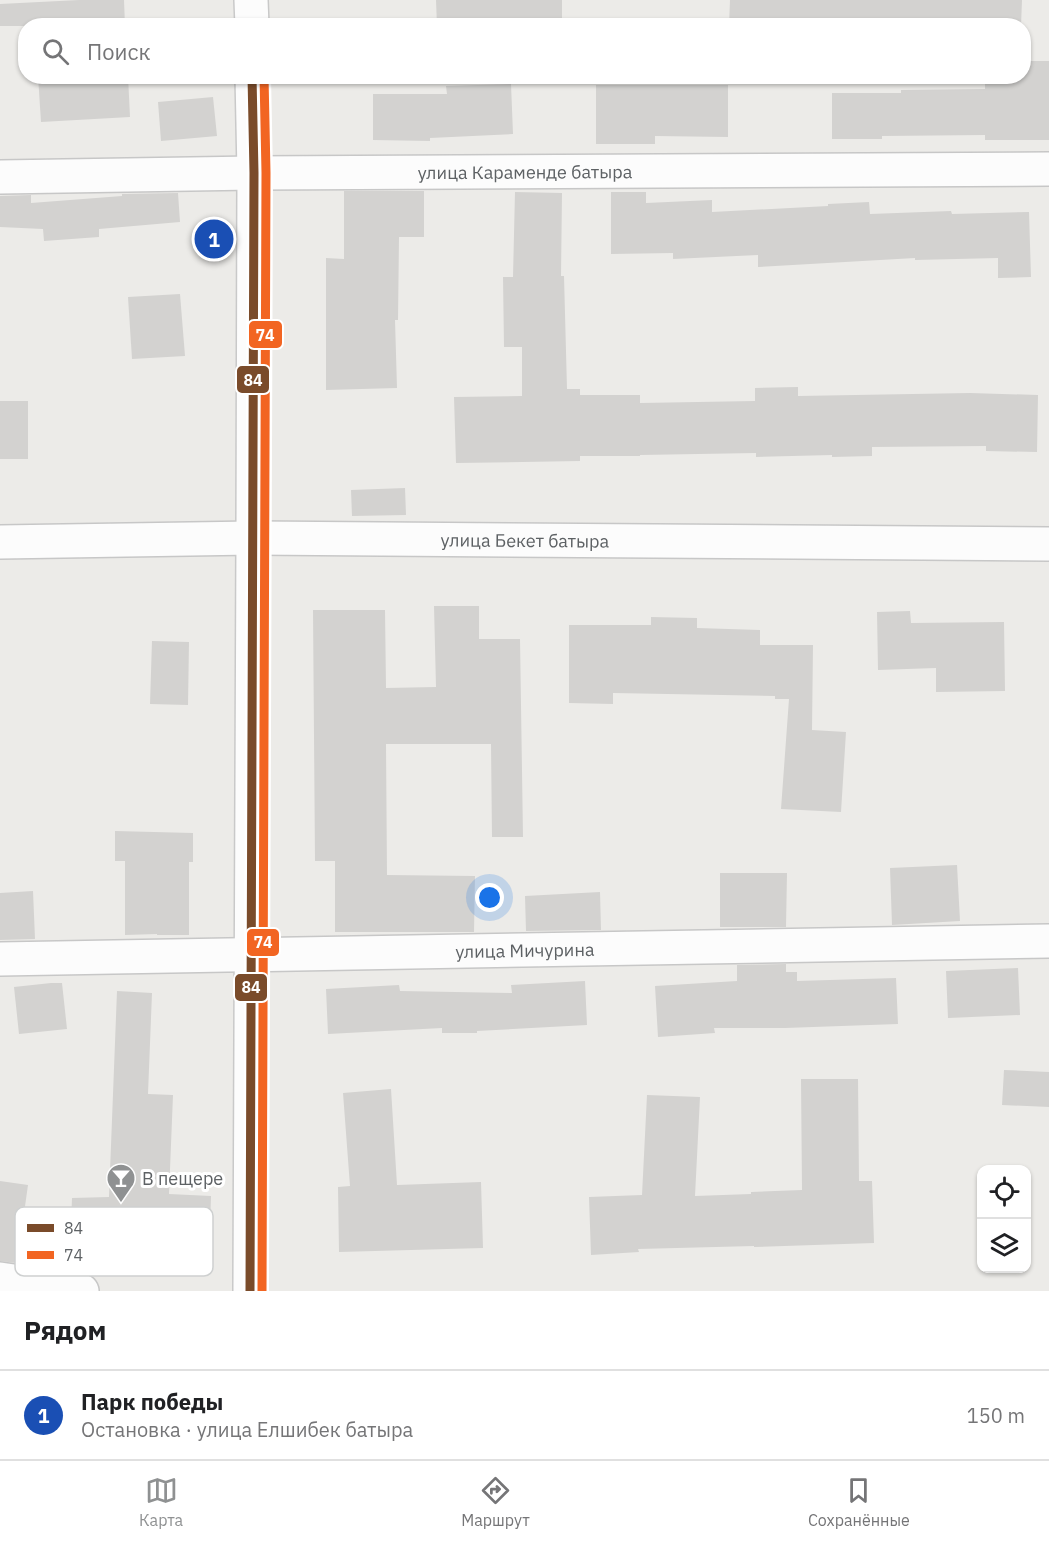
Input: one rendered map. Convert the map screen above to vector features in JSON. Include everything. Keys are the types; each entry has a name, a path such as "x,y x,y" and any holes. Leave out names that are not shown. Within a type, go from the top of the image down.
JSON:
{"street":[{"path":"251,0 252,18"},
{"path":"249,1291 252,955 254,173 252,84"},
{"name":"улица Караменде батыра","path":"0,177 254,173 1049,169"},
{"name":"улица Бекет батыра","path":"0,542 253,538 1049,544"},
{"name":"улица Мичурина","path":"0,959 1049,941"},
{"path":"0,1279 82,1291"}],"building":[{"path":"124,0 125,18 18,18 18,26 0,26 0,4"},
{"path":"436,0 562,0 562,18 437,18"},
{"path":"730,0 1022,0 1021,18 729,18"},
{"path":"1031,61 1049,61 1049,140 985,140 985,135 832,139 832,93 901,93 901,90 985,89 985,84 1031,84"},
{"path":"39,84 128,84 130,117 41,122"},
{"path":"511,84 513,134 430,138 430,141 373,140 373,94 447,94 446,86"},
{"path":"596,85 728,85 728,137 655,136 655,144 596,144"},
{"path":"213,97 217,136 161,141 158,102"},
{"path":"344,191 424,191 424,237 399,237 398,320 395,320 397,388 326,390 326,258 344,259"},
{"path":"515,192 562,193 561,276 564,276 567,389 580,389 580,395 640,395 640,403 755,401 755,388 798,387 798,396 970,393 1038,395 1037,452 986,451 986,446 872,447 872,456 756,457 756,453 580,456 580,461 456,463 454,397 522,396 522,347 504,347 503,277 513,277"},
{"path":"611,192 646,192 646,203 712,200 712,212 869,202 870,214 951,211 952,214 1029,212 1031,277 998,278 998,258 915,260 915,258 758,267 758,255 673,259 673,253 611,254"},
{"path":"178,193 180,222 99,229 99,237 44,241 43,229 0,227 0,196 31,195 31,203 122,196 122,194"},
{"path":"180,294 185,356 132,359 128,297"},
{"path":"0,401 28,401 28,459 0,459"},
{"path":"405,488 406,515 352,516 351,490"},
{"path":"434,606 479,606 479,639 520,639 523,837 492,837 491,744 386,744 387,875 475,876 474,932 335,932 335,861 315,861 313,610 385,610 386,688 436,687"},
{"path":"910,611 911,623 1004,622 1005,691 936,692 936,668 878,670 877,612"},
{"path":"651,617 697,618 697,628 760,630 760,645 813,645 812,730 846,732 841,812 781,809 789,699 775,699 775,696 613,693 613,704 569,703 569,625 651,625"},
{"path":"152,641 189,642 188,705 150,704"},
{"path":"115,831 193,833 193,862 189,862 189,935 125,935 125,861 115,861"},
{"path":"957,865 960,921 892,925 890,868"},
{"path":"720,873 787,873 786,927 720,927"},
{"path":"33,891 35,939 0,940 0,893"},
{"path":"600,892 601,930 526,931 525,896"},
{"path":"786,964 786,972 797,972 797,981 896,978 898,1024 714,1028 715,1033 658,1037 655,986 737,981 737,965"},
{"path":"1018,968 1020,1015 948,1018 946,971"},
{"path":"585,981 587,1025 477,1031 477,1033 442,1033 442,1028 328,1034 326,989 399,985 400,991 512,993 511,985"},
{"path":"62,983 67,1029 19,1034 14,987"},
{"path":"117,991 152,993 148,1094 173,1095 169,1194 211,1196 211,1207 72,1207 72,1198 109,1197"},
{"path":"1004,1070 1049,1072 1049,1107 1002,1105"},
{"path":"801,1079 858,1079 859,1181 872,1181 874,1243 638,1249 639,1252 591,1255 589,1197 642,1195 647,1095 700,1097 695,1196 802,1190"},
{"path":"391,1089 397,1185 481,1182 483,1248 339,1252 338,1187 350,1186 343,1093"},
{"path":"0,1181 28,1185 25,1207 15,1207 15,1263 0,1261"}],"transit line":[{"name":"84","path":"250,1291 254,173 252,84"},
{"name":"74","path":"262,1291 266,173 264,84"}],"place":[{"name":"Парк победы","path":"214,239"},
{"name":"В пещере","path":"121,1204"}]}
